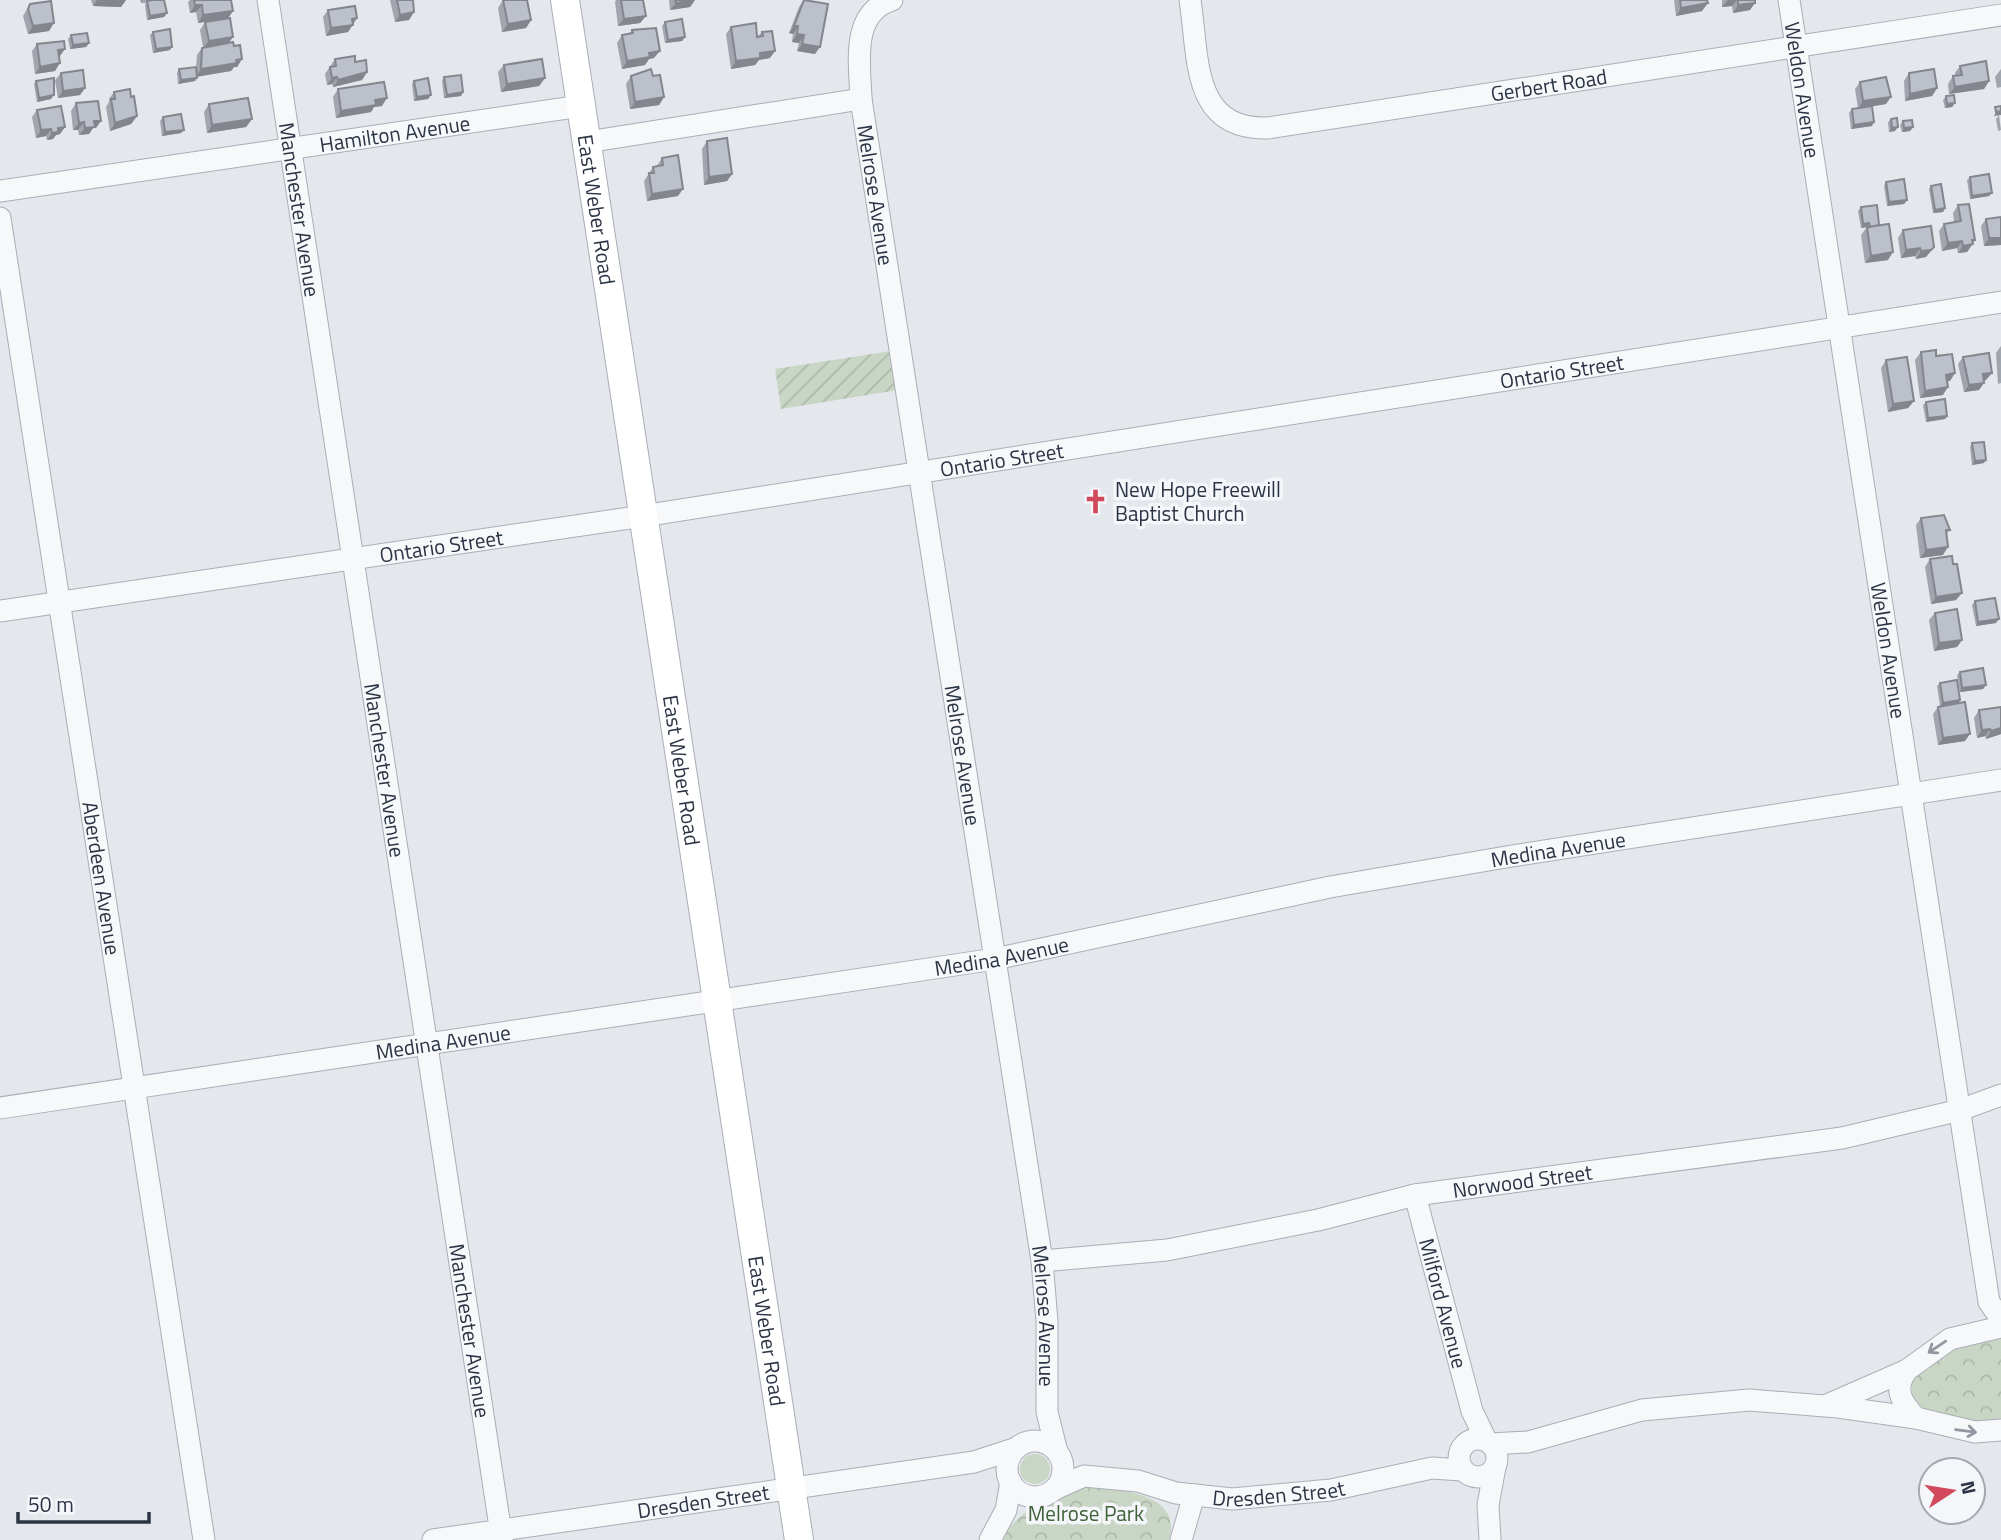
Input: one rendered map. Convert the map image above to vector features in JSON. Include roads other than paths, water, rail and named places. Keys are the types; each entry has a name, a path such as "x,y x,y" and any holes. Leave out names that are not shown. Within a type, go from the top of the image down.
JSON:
{"street":[{"name":"Manchester Avenue","path":"268,0 502,1534"},
{"name":"East Weber Road","path":"565,0 799,1540"},
{"path":"587,142 861,99 860,34 869,15 892,0"},
{"name":"Gerbert Road","path":"1189,0 1208,101 1223,119 1245,128 1268,128 2001,15"},
{"name":"Weldon Avenue","path":"1789,0 1960,1110 1995,1311 1977,1330"},
{"name":"Melrose Avenue","path":"861,99 1042,1261 1048,1332 1047,1412 1060,1457"},
{"name":"Hamilton Avenue","path":"0,191 581,106"},
{"name":"Aberdeen Avenue","path":"0,218 204,1540"},
{"name":"Ontario Street","path":"0,611 643,516 2001,302"},
{"name":"Medina Avenue","path":"0,1108 995,959 1330,887 2001,780"},
{"name":"Norwood Street","path":"1042,1261 1167,1250 1318,1220 1415,1195 1842,1138 1960,1110 2001,1095"},
{"name":"Milford Avenue","path":"1415,1195 1472,1411 1488,1505 1490,1540"},
{"name":"Dresden Street","path":"1827,1405 1907,1370 1950,1339 1977,1330 2001,1327"},
{"path":"1907,1370 1900,1379 1900,1398 1916,1418"},
{"name":"Dresden Street","path":"1047,1493 1084,1476 1138,1481 1176,1493 1232,1499 1331,1490 1433,1468 1642,1410 1749,1400 1827,1405 1916,1418 1975,1432 2000,1431"},
{"name":"Melrose Avenue","path":"1023,1445 1047,1412"},
{"path":"990,1540 1006,1510 1009,1459 1023,1445 1045,1443 1060,1457 1062,1476 1047,1493 1006,1510"},
{"name":"Dresden Street","path":"433,1540 502,1534 791,1487 974,1462 1023,1445"},
{"name":"Dresden Street","path":"1060,1457 1084,1476"},
{"name":"Dresden Street","path":"974,1462 1009,1478"},
{"path":"1009,1478 1023,1494 1047,1493"},
{"path":"1181,1540 1194,1495"}],"place":[{"name":"New Hope Freewill Baptist Church","path":"1095,501"}],"park label":[{"name":"Melrose Park","path":"1086,1513"}]}
